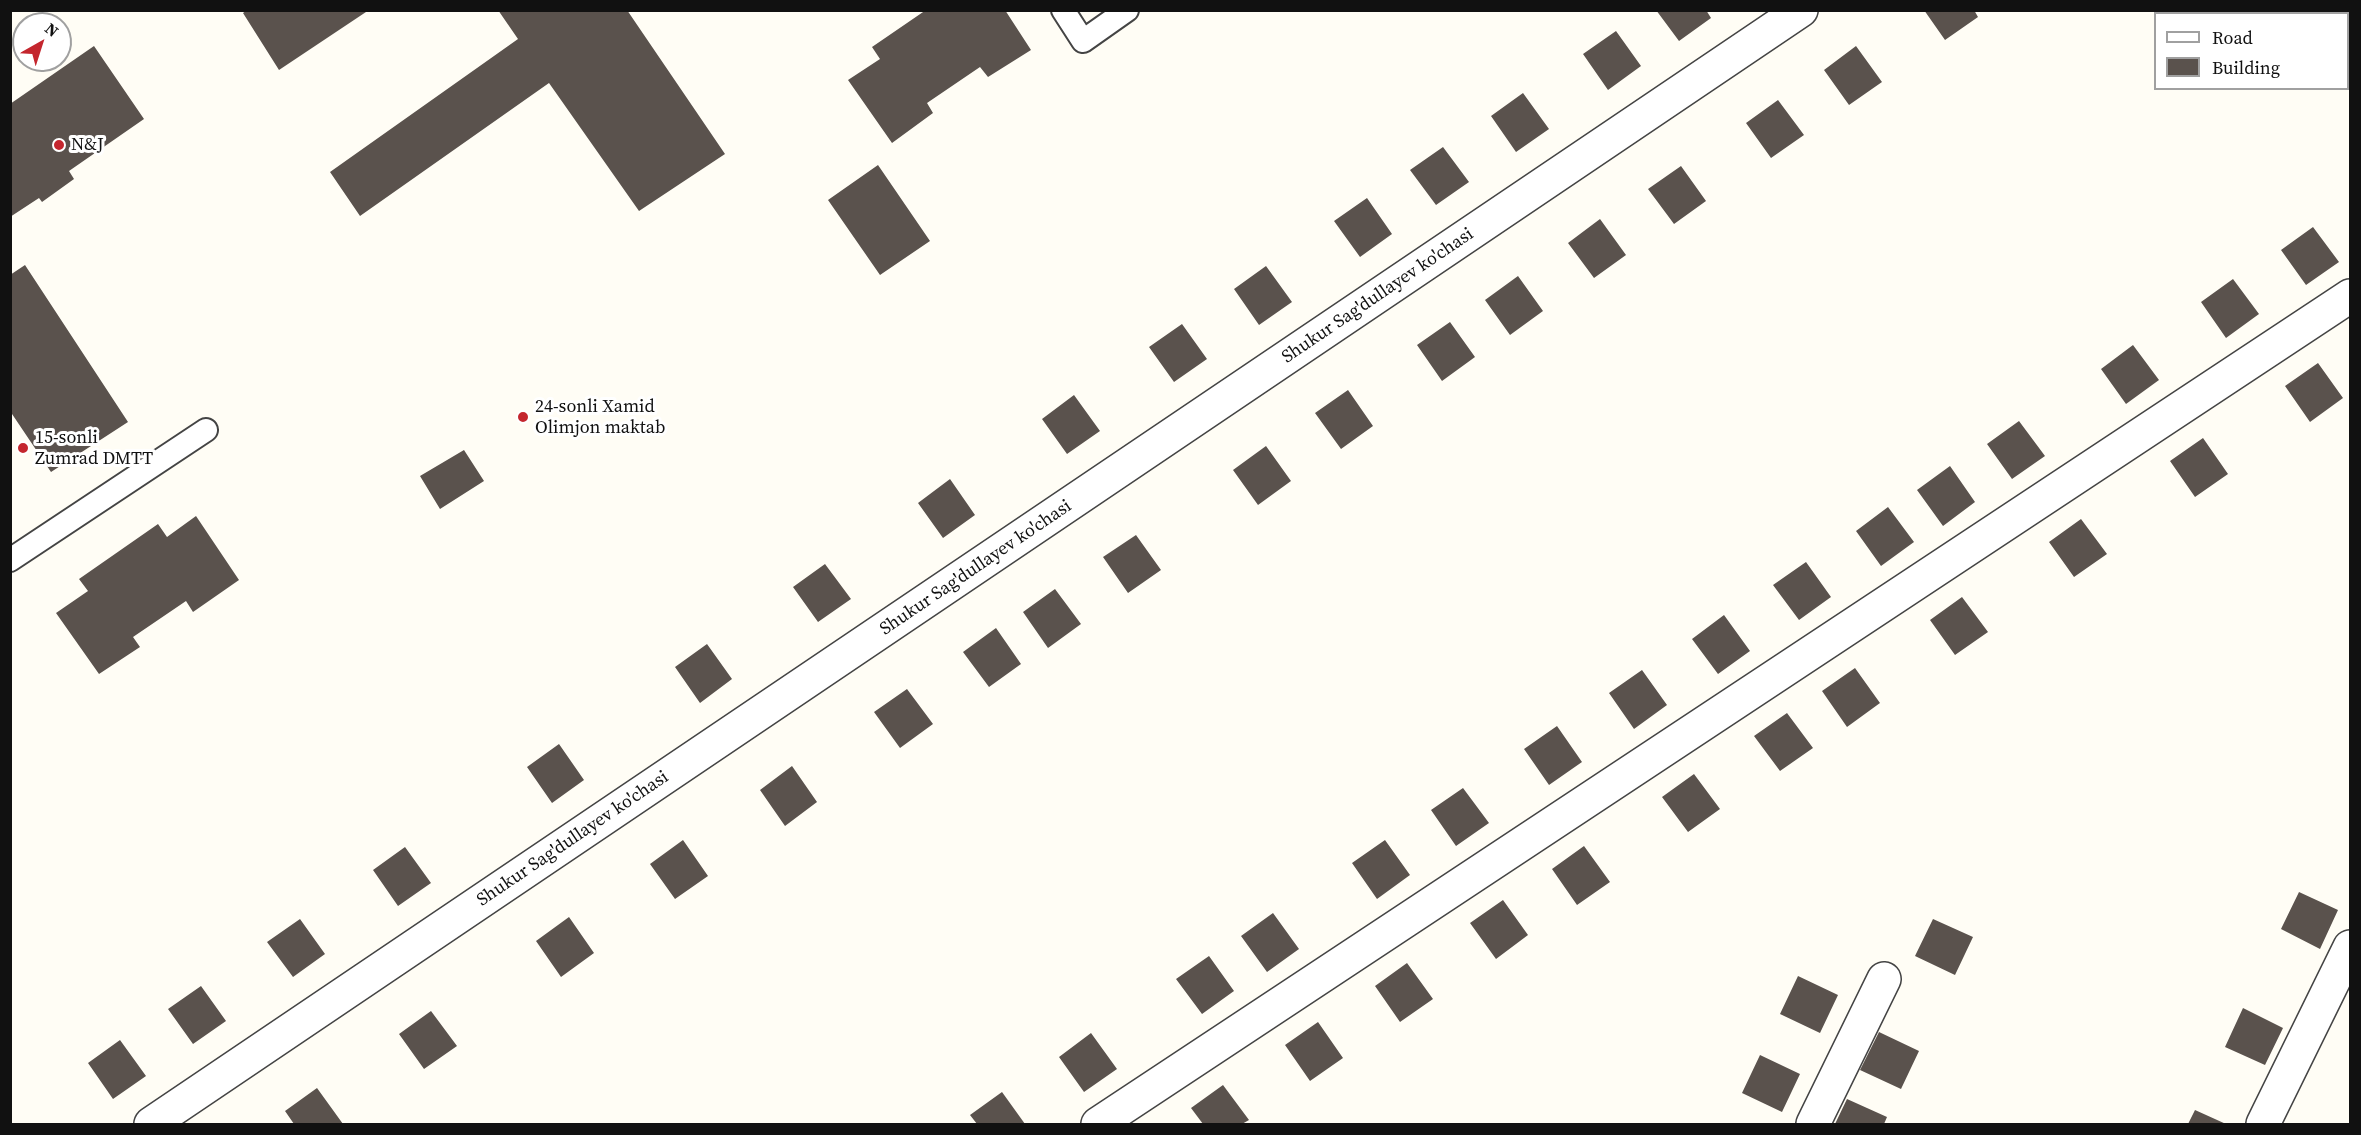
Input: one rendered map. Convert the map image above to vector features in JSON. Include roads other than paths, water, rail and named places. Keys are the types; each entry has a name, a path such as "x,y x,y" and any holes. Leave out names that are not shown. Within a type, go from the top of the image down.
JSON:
{"street":[{"name":"Shukur Sag'dullayev ko'chasi","path":"151,1125 1800,10"},
{"path":"1098,1125 2350,296"},
{"path":"2264,1125 2350,946"},
{"path":"1813,1125 1884,979"}],"lane":[{"path":"1063,10 1083,41 1127,10"},
{"path":"10,560 206,430"}],"place":[{"name":"N&J","path":"59,145"},
{"name":"24-sonli Xamid Olimjon maktab","path":"523,417"},
{"name":"15-sonli Zumrad DMTT","path":"23,448"}]}
